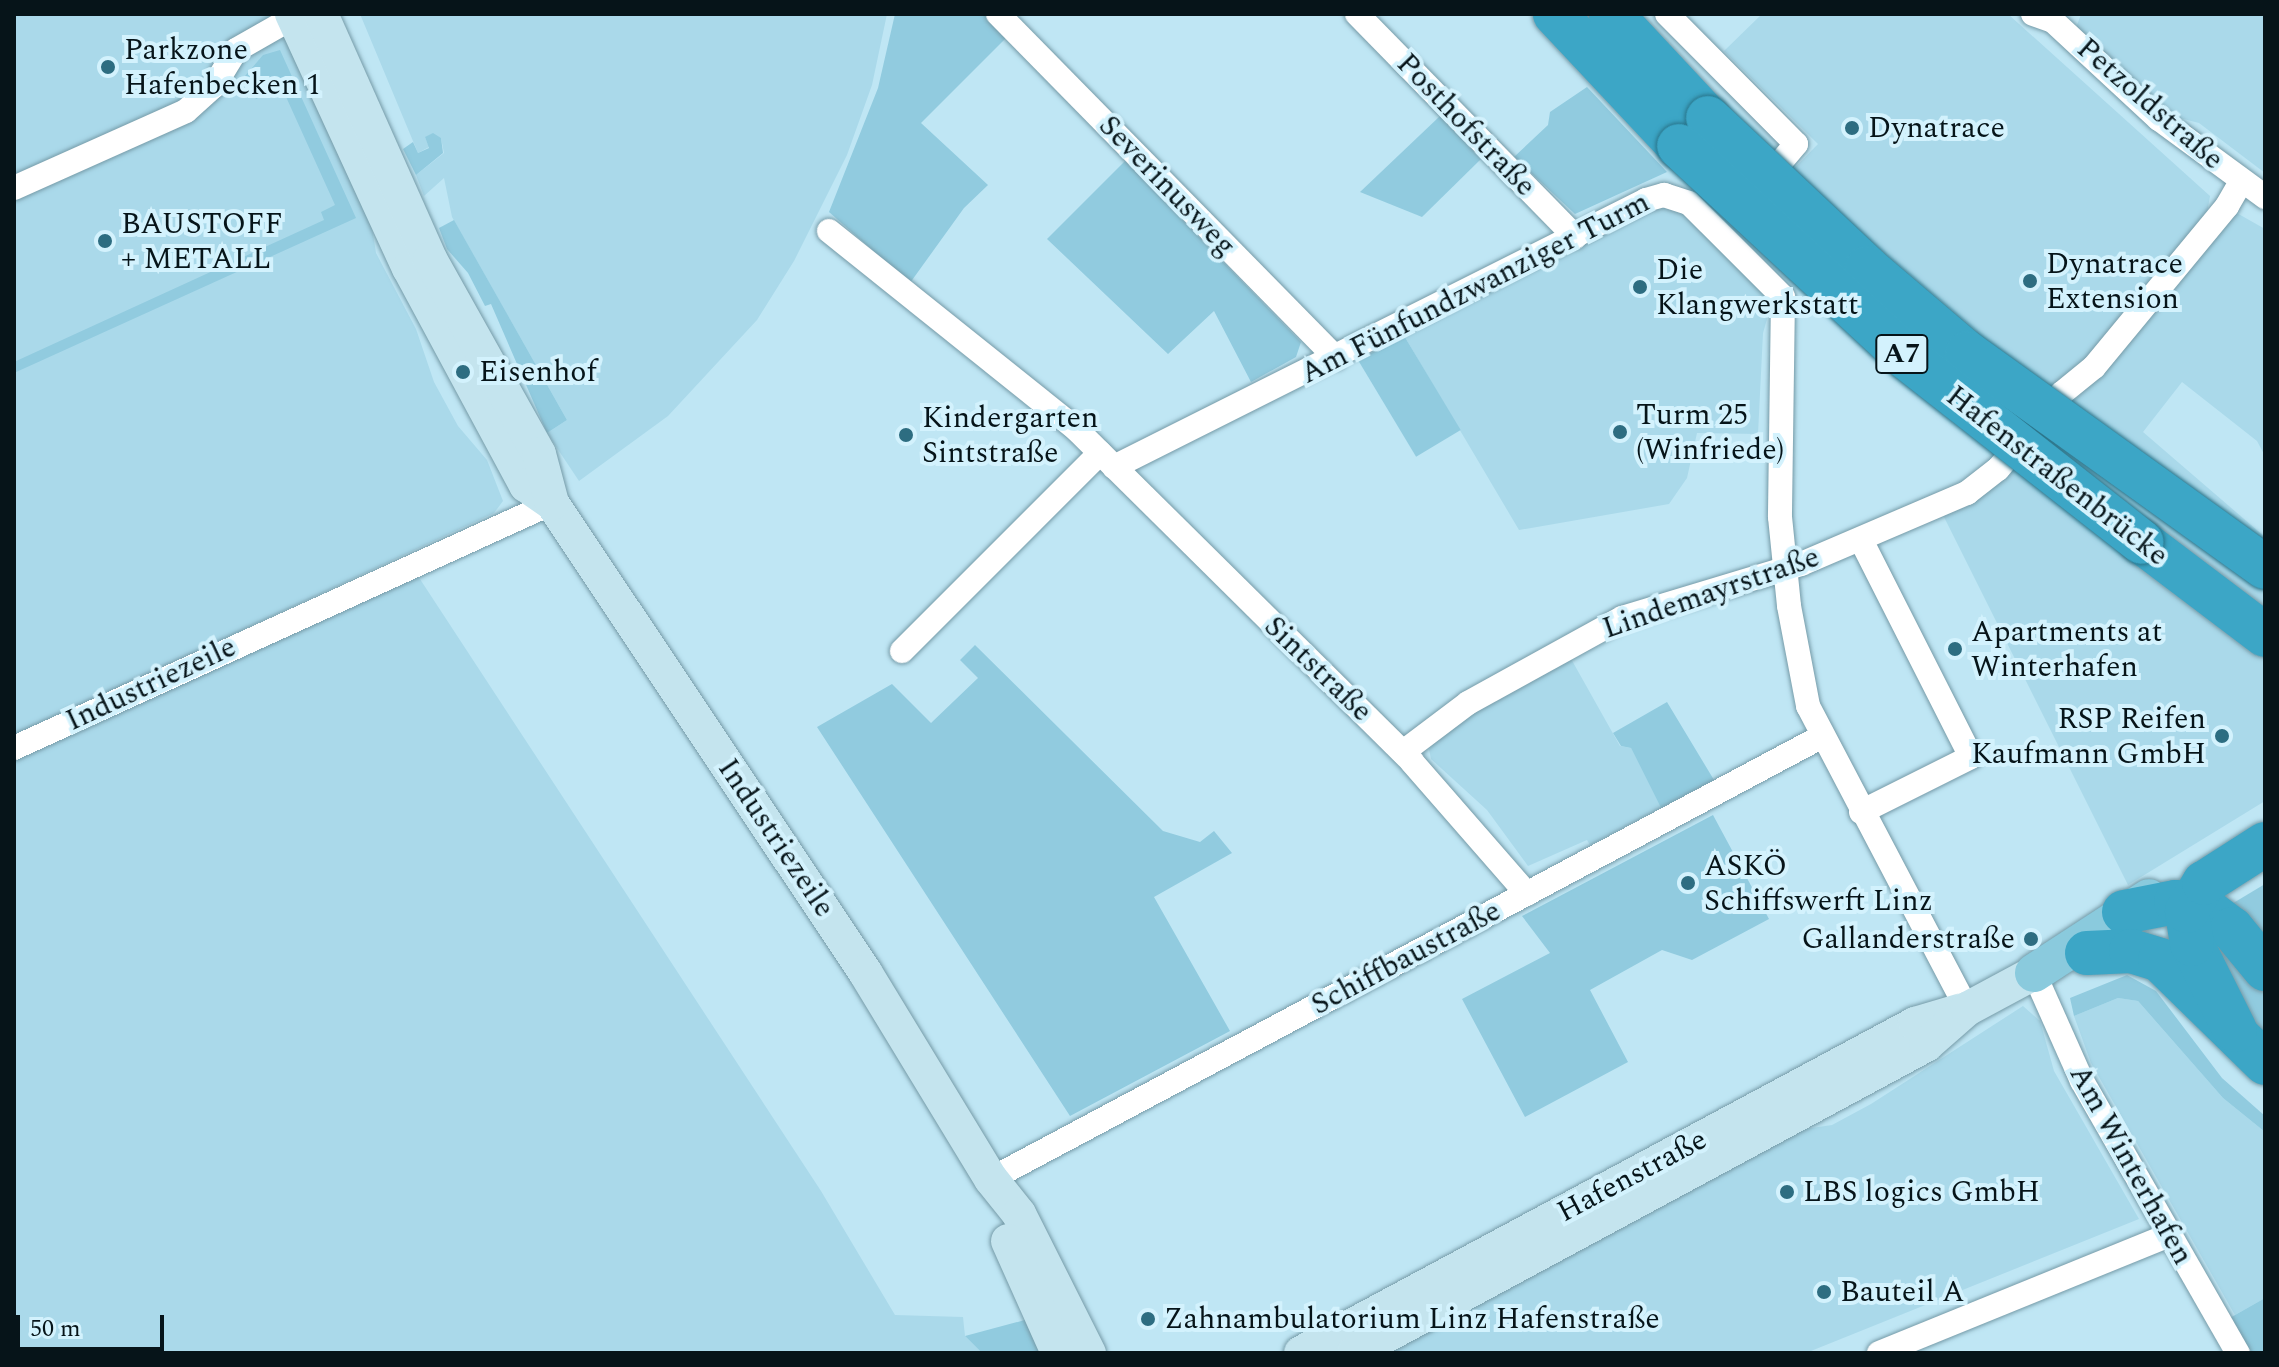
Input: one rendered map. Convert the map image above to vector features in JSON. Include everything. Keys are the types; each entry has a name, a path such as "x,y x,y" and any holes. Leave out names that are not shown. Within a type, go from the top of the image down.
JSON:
{"highway":[{"name":"A7","path":"1555,14 1693,132"},
{"name":"A7","path":"1611,14 1693,132"},
{"name":"Hafenstraßenbrücke","path":"1693,132 1837,241 1967,353 2265,567"},
{"name":"Hafenstraßenbrücke","path":"1693,132 1918,368 2265,635"},
{"path":"2235,1030 2192,944 2192,906 2204,883 2265,844"},
{"path":"2124,912 2192,906 2232,929 2265,969"},
{"path":"2087,953 2151,955 2172,968 2265,1063"}],"main road":[{"name":"Industriezeile","path":"302,15 368,150 539,454 552,503 865,972 991,1179"},
{"name":"Hafenstraße","path":"1301,1353 1915,1024 1967,1009 2034,973 2124,912 2265,829"},
{"name":"Hafenstraße","path":"2034,973 2192,906 2265,869"},
{"name":"Hafenstraße","path":"1354,1353 1926,1045 1967,1009"},
{"path":"991,1179 1000,1223 1058,1353"},
{"path":"991,1179 1019,1214 1089,1353"}],"street":[{"name":"Severinusweg","path":"998,14 1336,358"},
{"name":"Posthofstraße","path":"1357,14 1575,237"},
{"path":"1667,14 1796,144 1722,236 1779,291 1785,304 1779,429 1784,569 1799,669 1821,737 1967,1009"},
{"path":"2016,14 2024,14"},
{"name":"Petzoldstraße","path":"2033,14 2070,34 2159,119 2265,197"},
{"path":"14,188 186,111 214,86 236,50 302,15"},
{"name":"Lindemayrstraße","path":"1403,752 1468,703 1622,618 1784,569 1949,503 1998,469 2062,393 2094,367 2227,206 2241,182"},
{"name":"Am Fünfundzwanziger Turm","path":"1107,460 1336,358 1664,195 1689,203 1722,236"},
{"name":"Sintstraße","path":"829,231 1107,460 1403,752 1466,818 1527,894"},
{"path":"902,651 1107,460"},
{"name":"Industriezeile","path":"14,748 552,503"},
{"path":"1861,540 1971,757 1861,812"},
{"name":"Schiffbaustraße","path":"991,1179 1821,737"},
{"name":"Am Winterhafen","path":"2034,973 2082,1081 2238,1353"},
{"path":"1879,1353 2169,1235"}],"shaded area":[{"path":"14,14 285,14 368,202 376,253 416,329 434,382 458,426 487,460 503,501 494,513 14,736"},
{"path":"360,14 887,14 872,85 847,155 794,261 757,320 668,416 579,481 547,433 567,420 452,217 444,178 424,196 416,175 444,153 441,138 425,137 429,147 418,153"},
{"path":"895,14 984,14 1007,37 921,123 988,185 964,208 910,283 829,212 878,88"},
{"path":"1762,14 2008,14 2210,196 2207,213 2131,307 2004,453 1929,390 1977,331 1833,209 1785,178 1818,144 1724,51"},
{"path":"2081,14 2265,14 2265,173 2199,123 2168,115 2076,28"},
{"path":"280,50 356,218 14,373 14,362 324,220 321,212 335,205 282,88 256,99 245,76 263,55"},
{"path":"1587,87 1667,172 1575,214 1514,157 1548,125 1550,112"},
{"path":"1440,116 1481,159 1422,217 1360,192"},
{"path":"433,133 441,138 443,153 416,175 403,149 413,142 418,153 429,148 425,137"},
{"path":"1125,161 1301,342 1296,357 1251,382 1214,311 1168,354 1047,239"},
{"path":"1657,206 1685,211 1773,298 1763,333 1758,434 1697,433 1687,478 1669,504 1519,530 1403,334"},
{"path":"2235,212 2265,229 2265,456 2257,441 2182,382 2143,432 2265,537 2265,801 2128,885 1943,515 2079,396"},
{"path":"454,220 567,420 547,433 491,304 485,306 468,273 447,249 439,228"},
{"path":"1403,334 1461,430 1416,457 1358,361"},
{"path":"416,573 821,1191 895,1315 963,1317 965,1336 982,1353 14,1353 14,758"},
{"path":"975,645 1163,831 1200,842 1214,831 1232,853 1154,897 1230,1031 1070,1116 817,727 892,684 931,723 978,678 960,660"},
{"path":"1570,657 1620,746 1631,748 1661,808 1590,845 1587,840 1528,866 1487,810 1431,759 1429,749 1443,731"},
{"path":"1667,702 1714,780 1661,808 1631,748 1621,746 1613,733"},
{"path":"1713,815 1769,919 1692,960 1662,950 1590,990 1628,1062 1525,1117 1462,999 1550,953 1522,916"},
{"path":"2265,884 2265,956 2230,905"},
{"path":"2206,919 2265,990 2265,1040 2213,969"},
{"path":"2127,975 2156,991 2222,1078 2265,1116 2265,1132 2223,1098 2138,1001 2118,998 2074,1016 2070,998"},
{"path":"2118,998 2138,1001 2223,1098 2265,1132 2265,1298 2235,1315 2091,1063 2074,1016"},
{"path":"2023,1006 2040,1021 2054,1071 2139,1219 1806,1353 1388,1353 1805,1129 1832,1125 1871,1104"},
{"path":"2265,1298 2265,1353 2252,1353 2228,1319"},
{"path":"1025,1320 1040,1353 982,1353 965,1336"}],"place":[{"name":"Parkzone Hafenbecken 1","path":"108,67"},
{"name":"Dynatrace","path":"1852,128"},
{"name":"BAUSTOFF + METALL","path":"105,241"},
{"name":"Dynatrace Extension","path":"2030,281"},
{"name":"Die Klangwerkstatt","path":"1640,287"},
{"name":"Eisenhof","path":"463,372"},
{"name":"Turm 25 (Winfriede)","path":"1620,432"},
{"name":"Kindergarten Sintstraße","path":"906,435"},
{"name":"Apartments at Winterhafen","path":"1955,649"},
{"name":"RSP Reifen Kaufmann GmbH","path":"2222,736"},
{"name":"ASKÖ Schiffswerft Linz","path":"1688,883"},
{"name":"Gallanderstraße","path":"2031,939"},
{"name":"LBS logics GmbH","path":"1787,1192"},
{"name":"Bauteil A","path":"1824,1292"},
{"name":"Zahnambulatorium Linz Hafenstraße","path":"1148,1319"}]}
